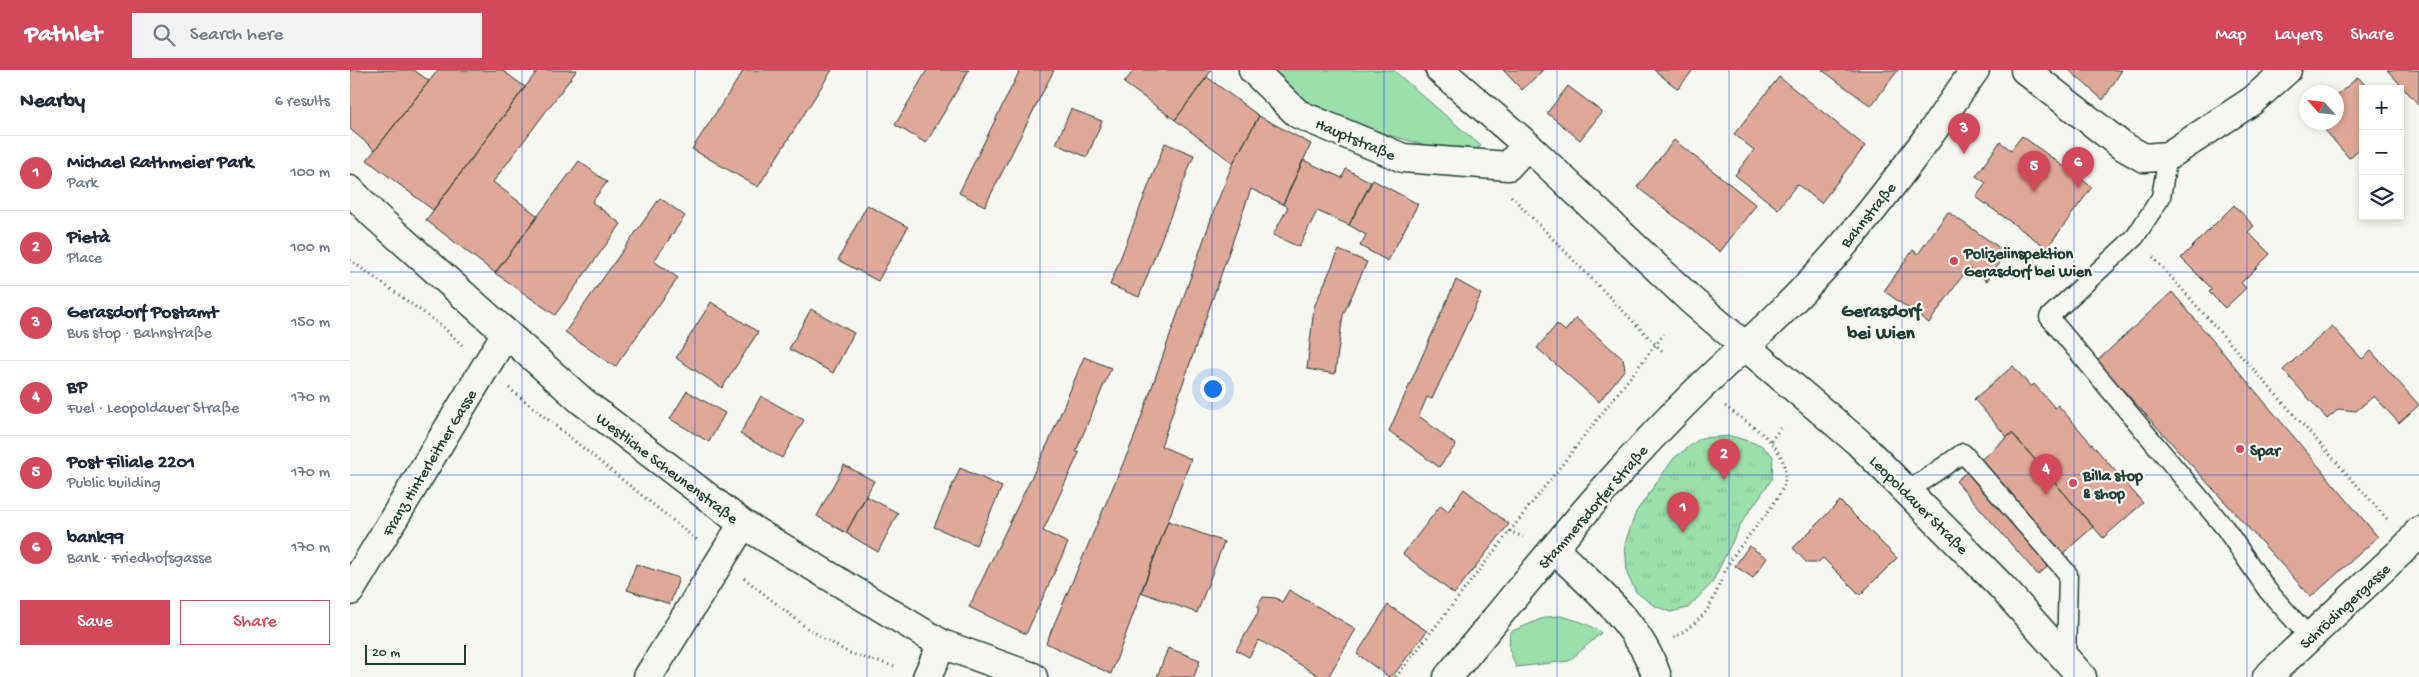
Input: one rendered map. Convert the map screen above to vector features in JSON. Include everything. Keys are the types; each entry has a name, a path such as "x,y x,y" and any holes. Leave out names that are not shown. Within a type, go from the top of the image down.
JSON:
{"street":[{"name":"Hauptstraße","path":"1253,70 1298,114 1403,158 1508,166 1528,145"},
{"path":"1440,70 1528,145 1692,300 1746,345"},
{"name":"Bahnstraße","path":"1746,345 1778,317 1843,244 1931,132 1975,70"},
{"path":"2025,70 2121,145 2144,158 2168,156 2252,101 2287,70"},
{"name":"Westliche Scheunenstraße","path":"350,190 373,214 582,401 743,524 942,644 1033,677"},
{"name":"Franz Hinterleitner Gasse","path":"350,591 506,333"},
{"name":"Leopoldauer Straße","path":"1746,345 1858,442 1908,491 2000,585 2074,668"},
{"name":"Stammersdorfer Straße","path":"1448,677 1618,474 1700,386 1746,345"},
{"path":"648,677 743,524"},
{"name":"Schrödingergasse","path":"2267,677 2414,537"},
{"path":"1554,549 1634,631 1654,666"},
{"path":"929,674 942,644"}],"lane":[{"path":"2168,156 2161,197 2134,237 2049,317 2225,528 2268,591 2310,638"},
{"path":"1908,491 1963,453 2068,574 2074,668"}],"path":[{"path":"1480,164 1664,353"},
{"path":"2134,237 2414,537"},
{"path":"350,260 442,326 486,367 807,628 849,652 929,674"},
{"path":"1396,677 1664,334"},
{"path":"1654,666 1704,614 1728,564 1742,541 1775,502 1785,479 1782,462 1771,441 1724,406"},
{"path":"1771,441 1782,426"}],"green space":[{"path":"1269,70 1393,70 1481,146 1470,150 1452,150 1381,133 1340,118 1311,104 1289,89"},
{"path":"1731,436 1761,445 1773,456 1772,479 1742,522 1712,583 1688,608 1670,612 1653,605 1636,592 1627,574 1625,543 1636,512 1674,458 1701,438"},
{"path":"1560,616 1587,624 1601,633 1569,661 1516,667 1509,649 1510,632 1546,617"}],"building":[{"path":"350,70 414,70 429,81 375,150 350,129"},
{"path":"438,70 502,70 525,87 433,210 367,160"},
{"path":"538,70 577,70 493,182 538,216 495,273 426,220"},
{"path":"744,70 832,70 758,187 692,149"},
{"path":"927,70 969,70 926,143 895,125"},
{"path":"1020,70 1054,70 985,206 959,193"},
{"path":"1134,70 1211,71 1175,120 1124,83"},
{"path":"1503,70 1543,70 1522,90"},
{"path":"1654,70 1693,70 1678,89"},
{"path":"1822,70 1898,70 1871,106"},
{"path":"2069,70 2122,70 2103,100"},
{"path":"2387,70 2419,70 2419,105 2404,89 2404,85 2401,85"},
{"path":"1207,77 1259,116 1233,163 1175,120"},
{"path":"1779,77 1865,146 1821,203 1797,184 1778,209 1735,175 1754,150 1734,134"},
{"path":"2358,77 2365,85 2359,85 2359,149 2349,158 2325,130 2344,130 2344,89"},
{"path":"1568,86 1602,112 1580,140 1547,113"},
{"path":"1071,109 1102,121 1087,157 1056,144"},
{"path":"1259,116 1311,144 1283,204 1251,189 1161,446 1191,459 1111,674 1046,643 1134,438 1216,205 1233,163"},
{"path":"2022,136 2092,187 2047,248 1976,197 1986,183 1976,176 2000,142 2011,150"},
{"path":"1674,140 1756,205 1720,252 1637,187"},
{"path":"1165,143 1194,155 1139,297 1110,285"},
{"path":"1303,160 1342,178 1346,169 1371,182 1349,225 1317,211 1299,247 1273,235 1288,207 1283,204"},
{"path":"579,161 607,182 592,202 621,224 555,315 495,273"},
{"path":"1373,180 1418,204 1388,261 1360,246 1366,235 1349,225"},
{"path":"660,198 685,216 654,261 678,278 615,367 565,332"},
{"path":"867,205 908,227 878,281 838,260"},
{"path":"2234,205 2254,226 2248,232 2270,254 2241,283 2246,288 2225,308 2209,292 2212,289 2181,258"},
{"name":"Polizeiinspektion Gerasdorf bei Wien","path":"1948,212 2007,253 1987,281 1968,268 1929,323 1884,291 1913,250 1918,254"},
{"path":"1339,250 1367,262 1343,315 1335,374 1307,369 1314,307"},
{"path":"1456,280 1481,294 1432,399 1427,397 1419,416 1456,445 1439,467 1389,431"},
{"name":"Spar","path":"2172,292 2378,537 2311,597 2097,361"},
{"path":"711,302 758,332 722,388 676,358"},
{"path":"811,309 854,333 833,373 789,349"},
{"path":"1576,318 1623,359 1625,369 1599,402 1537,348 1557,324 1565,331"},
{"path":"2332,326 2362,359 2371,351 2419,405 2399,423 2374,396 2356,411 2339,409 2327,419 2283,370"},
{"path":"1084,357 1111,368 1076,451 1079,453 1043,531 1068,543 1026,634 969,607 1050,439"},
{"path":"2013,366 2031,387 2034,384 2055,408 2058,405 2143,503 2103,538 2012,433 2007,437 1974,399"},
{"path":"687,391 725,413 709,442 670,419"},
{"path":"761,396 804,420 782,458 740,434"},
{"path":"2012,433 2093,527 2038,575 1956,481"},
{"path":"844,465 874,481 846,533 817,516"},
{"path":"960,468 1002,487 976,545 934,527"},
{"path":"1464,489 1509,524 1454,594 1403,554 1441,505 1448,511"},
{"path":"866,496 898,513 878,552 846,533"},
{"path":"1840,501 1897,558 1860,595 1823,558 1817,563 1807,563 1793,548"},
{"path":"1168,521 1224,542 1197,613 1141,592"},
{"path":"1749,546 1767,558 1753,578 1735,566"},
{"path":"636,564 679,578 670,604 627,590"},
{"path":"1289,590 1356,629 1328,677 1321,677 1259,640 1249,657 1236,650 1258,613 1258,606 1263,597 1276,598 1282,602"},
{"path":"1388,605 1427,631 1392,677 1389,677 1357,654"},
{"path":"1168,648 1200,660 1194,677 1157,677"}],"place":[{"name":"Gerasdorf Postamt","path":"1964,154"},
{"name":"bank99","path":"2078,188"},
{"name":"Post Filiale 2201","path":"2034,192"},
{"name":"Polizeiinspektion Gerasdorf bei Wien","path":"1954,261"},
{"name":"Spar","path":"2240,449"},
{"name":"Pietà","path":"1724,480"},
{"name":"Billa stop & shop","path":"2073,483"},
{"name":"BP","path":"2046,495"},
{"name":"Michael Rathmeier Park","path":"1683,533"}],"district":[{"name":"Gerasdorf bei Wien","path":"1881,320"}]}
